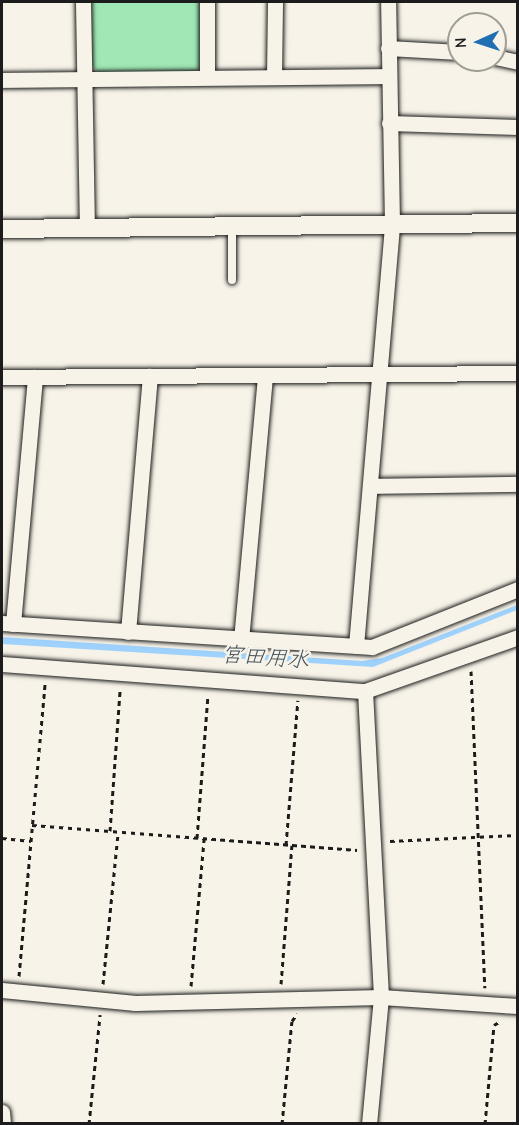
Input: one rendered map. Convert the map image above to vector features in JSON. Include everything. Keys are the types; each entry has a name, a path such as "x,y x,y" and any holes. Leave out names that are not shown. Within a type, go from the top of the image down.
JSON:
{"street":[{"path":"83,2 87,227"},
{"path":"207,2 207,77"},
{"path":"274,76 275,2"},
{"path":"357,646 392,224 387,76 388,2"},
{"path":"387,48 447,51"},
{"path":"2,80 387,76"},
{"path":"389,123 518,127"},
{"path":"2,229 518,223"},
{"path":"2,377 518,373"},
{"path":"241,640 265,375"},
{"path":"128,632 150,376"},
{"path":"35,377 7,624 372,647 518,589"},
{"path":"370,486 518,484"},
{"path":"2,664 365,691 518,638"},
{"path":"365,691 381,997 369,1124"},
{"path":"2,990 101,1000 189,1002 381,997 518,1006"},
{"path":"2,1112 3,1124"}],"lane":[{"path":"232,226 232,280"}],"path":[{"path":"470,656 478,837 494,1005 500,1021 494,1025 485,1124"},
{"path":"18,992 46,667"},
{"path":"110,831 122,673"},
{"path":"197,838 210,680"},
{"path":"286,845 299,686"},
{"path":"32,825 286,845 373,847 518,835"},
{"path":"89,1124 118,832"},
{"path":"2,838 31,841"},
{"path":"189,1002 204,838"},
{"path":"280,1000 292,845"},
{"path":"282,1124 297,1000"}],"green space":[{"path":"91,2 201,2 200,67 195,71 98,72 92,66"}],"water":[{"name":"宮田用水","path":"517,605 517,610 373,667 2,644 2,637 362,661 382,658"}]}
